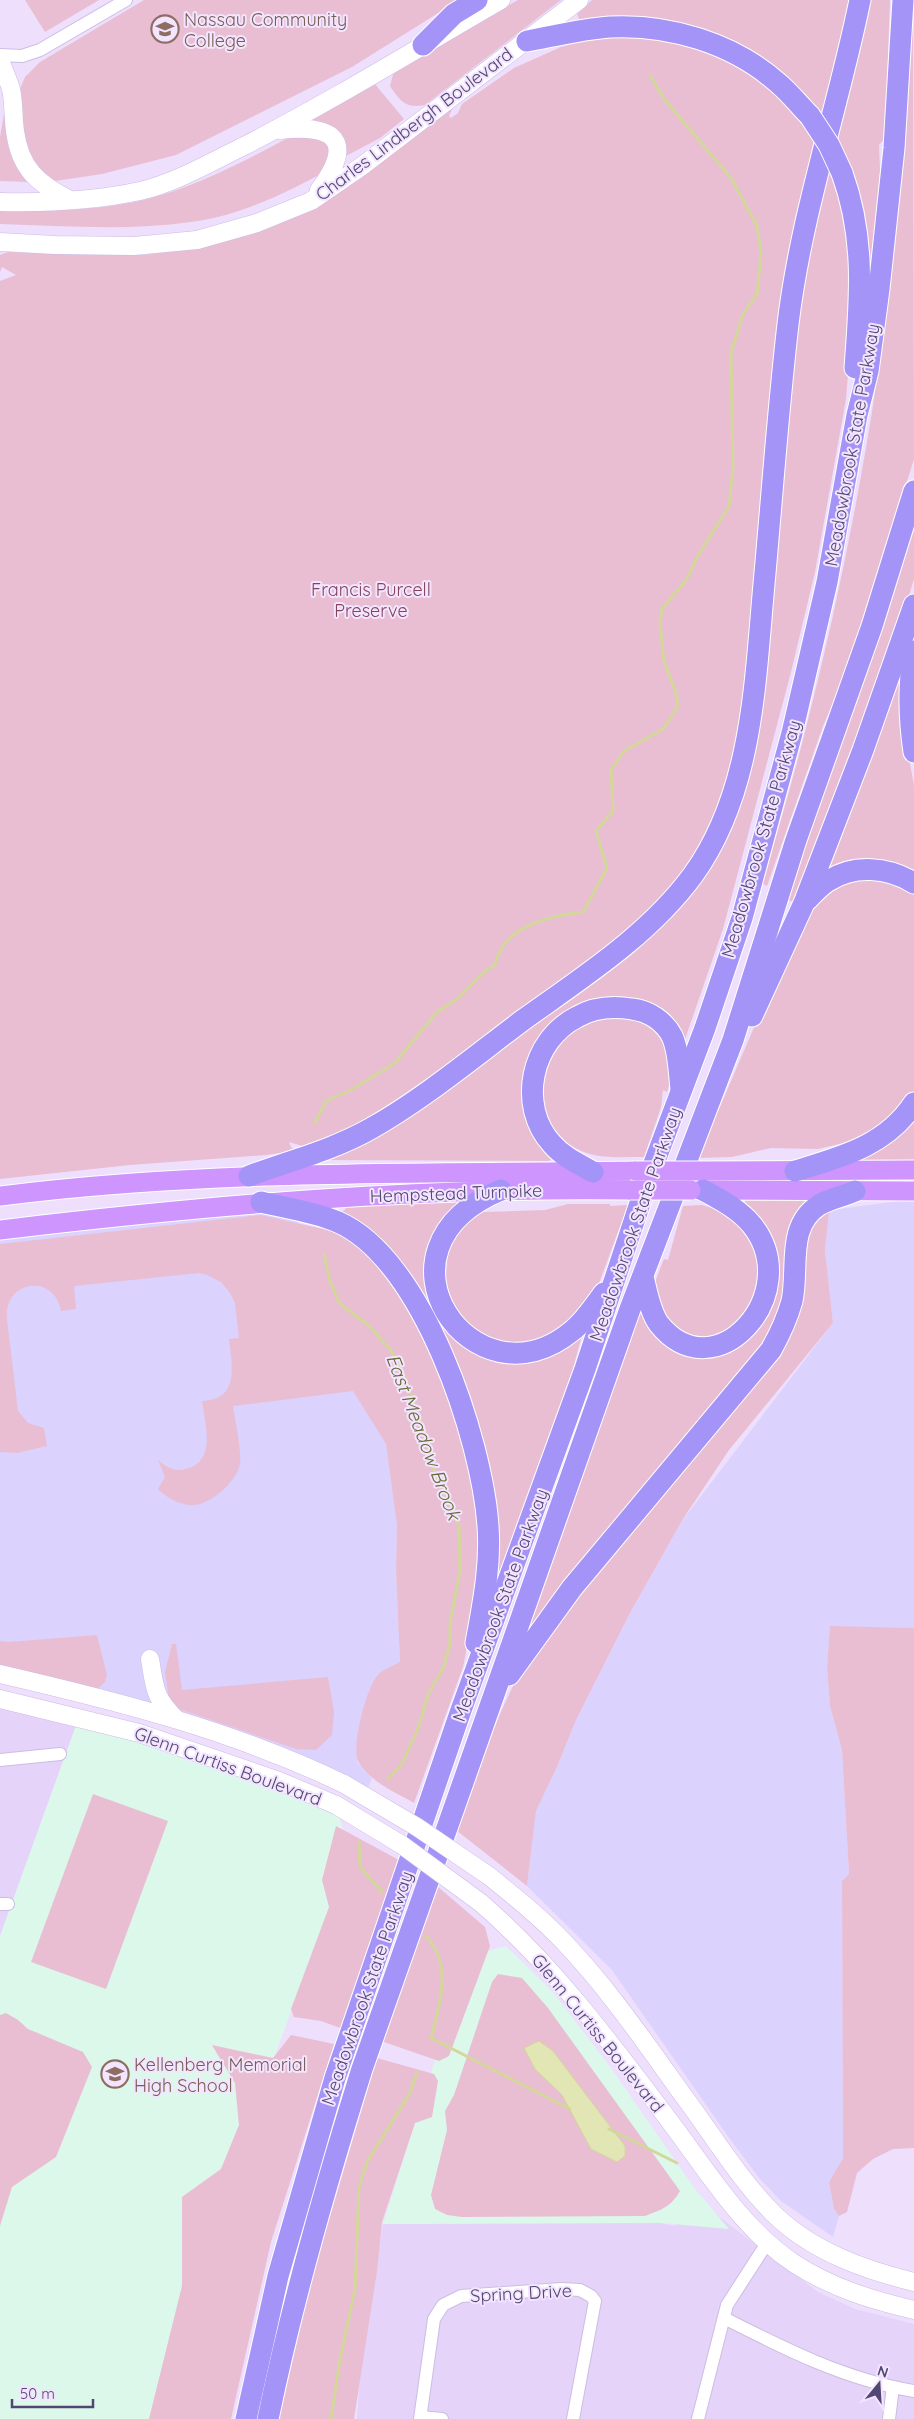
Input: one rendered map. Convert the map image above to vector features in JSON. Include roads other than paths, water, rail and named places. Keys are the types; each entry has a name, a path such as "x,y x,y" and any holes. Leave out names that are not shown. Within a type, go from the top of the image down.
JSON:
{"highway":[{"path":"423,45 454,14 477,0"},
{"path":"249,1176 341,1143 370,1129 414,1100 620,948 674,898 694,873 709,849 722,822 736,783 752,707 788,322 801,241 860,0"},
{"name":"Meadowbrook State Parkway","path":"246,2419 278,2276 333,2086 472,1683 572,1406 648,1182 682,1092 742,918 792,733 827,582 868,371 894,148 903,0"},
{"path":"527,41 608,27 637,27 679,32 708,41 742,57 779,84 810,116 829,145 842,173 856,217 860,256 853,441"},
{"name":"Meadowbrook State Parkway","path":"268,2419 299,2286 350,2105 620,1336 733,1040 793,848 872,626 914,491"},
{"path":"693,1145 804,903 863,750 914,605"},
{"path":"914,651 910,695 910,728 914,752"},
{"path":"804,903 827,881 842,874 858,870 885,871 914,883"},
{"path":"593,1172 564,1155 552,1145 536,1117 532,1081 537,1063 548,1041 558,1030 576,1017 595,1009 617,1007 638,1010 651,1015 666,1028 672,1037 677,1052 682,1092"},
{"path":"795,1171 851,1154 868,1146 890,1131 914,1103"},
{"path":"643,1278 658,1322 676,1340 695,1346 713,1347 729,1341 754,1318 767,1289 769,1275 766,1254 760,1239 752,1226 735,1208 697,1183"},
{"path":"501,1190 482,1198 454,1221 440,1242 435,1258 436,1291 449,1320 465,1336 498,1351 516,1352 550,1345 582,1322 616,1277"},
{"path":"496,1690 572,1588 771,1350 782,1330 792,1298 796,1271 796,1240 805,1220 819,1206 855,1192"},
{"path":"261,1202 339,1223 370,1244 395,1269 413,1296 444,1362 466,1416 476,1452 483,1486 488,1527 488,1570 472,1683"}],"main road":[{"path":"0,202 38,203 141,191 211,162 274,130 501,0"},
{"name":"Charles Lindbergh Boulevard","path":"0,242 134,246 197,240 258,223 312,201 362,166 579,0"},
{"path":"0,59 11,89 15,132 20,155 26,168 44,186 71,200"},
{"path":"274,130 313,128 328,133 334,139 338,154 336,163 312,201"},
{"name":"Hempstead Turnpike","path":"0,1230 261,1202 501,1190 630,1190 795,1171 914,1170"},
{"name":"Hempstead Turnpike","path":"0,1196 73,1187 249,1176 636,1171 697,1183 855,1192 914,1191"},
{"path":"150,1659 155,1692 161,1704 176,1719"},
{"name":"Glenn Curtiss Boulevard","path":"0,1674 96,1696 176,1719 301,1762 344,1784 417,1827 489,1876 532,1911 563,1941 593,1976 743,2178 776,2216 811,2242 844,2260 876,2273 914,2282"},
{"name":"Glenn Curtiss Boulevard","path":"0,1699 138,1733 279,1781 336,1805 409,1850 481,1903 506,1924 576,2000 724,2194 767,2243 795,2264 833,2285 874,2300 914,2310"},
{"path":"232,1765 257,1756 277,1754"}],"street":[{"path":"0,54 53,43 126,0"},
{"path":"0,1760 60,1754"},
{"path":"698,2419 727,2305 767,2243"},
{"name":"Spring Drive","path":"420,2418 434,2320 443,2305 462,2296 561,2289 580,2290 591,2296 595,2301 573,2419"},
{"path":"724,2318 806,2359 893,2387 914,2391"},
{"path":"889,2419 893,2387"},
{"path":"420,2418 442,2419"}],"waterway":[{"name":"East Meadow Brook","path":"315,1123 326,1101 351,1090 395,1063 437,1012 457,999 484,972 495,965 507,941 517,932 542,920 583,912 607,868 596,831 613,811 611,770 624,751 663,729 677,708 677,696 664,661 660,623 662,609 687,579 696,559 729,506 733,468 731,353 743,314 757,294 761,253 757,226 731,178 664,99 650,75"},
{"name":"East Meadow Brook","path":"324,1254 330,1281 339,1303 368,1325 390,1349 408,1385 428,1442 434,1470 459,1526 460,1571 450,1623 450,1643 443,1669 429,1692 417,1731 402,1764 388,1779"},
{"path":"359,1842 360,1867 382,1892"},
{"path":"426,1936 434,1947 442,1972 438,2012 431,2038 570,2109"},
{"name":"East Meadow Brook","path":"331,2419 340,2359 355,2289 359,2187 367,2162 410,2093 417,2072"},
{"path":"609,2129 677,2163"}],"place":[{"name":"Nassau Community College","path":"165,29"},
{"name":"Kellenberg Memorial High School","path":"115,2074"}],"park label":[{"name":"Francis Purcell Preserve","path":"371,599"}]}
